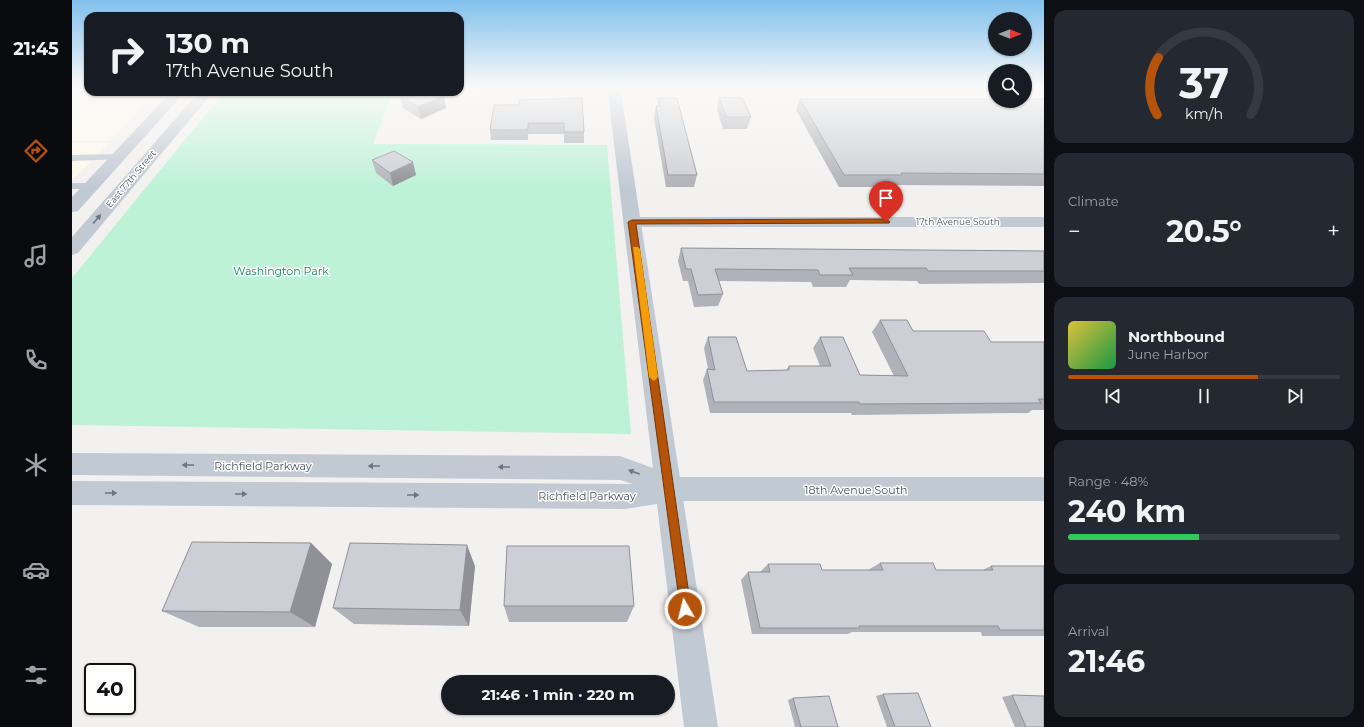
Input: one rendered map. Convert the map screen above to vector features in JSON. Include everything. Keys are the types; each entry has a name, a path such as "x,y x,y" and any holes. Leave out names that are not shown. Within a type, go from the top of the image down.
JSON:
{"street":[{"path":"72,207 152,120"},
{"name":"East 77th Street","path":"72,249 182,120"},
{"path":"618,120 701,727"},
{"name":"17th Avenue South","path":"632,222 1044,222"},
{"name":"Richfield Parkway","path":"72,464 620,468 637,473 669,489"},
{"name":"Richfield Parkway","path":"72,493 625,497 639,496 669,489"},
{"name":"18th Avenue South","path":"669,489 1044,489"}],"lane":[{"path":"72,158 118,157"},
{"path":"72,186 92,186"}],"shaded area":[{"path":"72,120 130,120 109,141 72,141"},
{"path":"72,143 109,143 72,180"}],"green space":[{"name":"Washington Park","path":"201,120 382,120 373,144 607,145 631,434 72,425 72,278"}],"building":[{"path":"492,120 583,120 584,132 564,132 564,123 528,123 528,130 490,130"},
{"path":"658,120 683,120 697,175 668,175"},
{"path":"812,120 1044,120 1044,174 901,173 902,175 844,175"},
{"path":"394,151 413,162 390,173 372,160"},
{"path":"681,248 1044,251 1044,271 928,271 926,268 849,268 853,275 820,275 818,270 715,269 723,294 698,295 691,269 686,269"},
{"path":"880,320 907,320 913,331 984,331 991,342 1044,342 1044,399 1038,399 1041,403 860,404 859,402 714,402 707,369 715,370 708,337 736,337 747,371 789,370 789,366 831,366 820,337 843,337 860,375 908,376"},
{"path":"192,542 311,543 290,612 162,611"},
{"path":"350,543 467,545 460,610 333,608"},
{"path":"507,546 629,546 634,606 504,606"},
{"path":"880,563 933,563 936,570 993,570 991,566 1044,566 1044,630 1000,630 998,626 760,628 748,572 770,572 768,564 820,564 822,570 883,570"},
{"path":"918,693 931,727 895,727 883,694"},
{"path":"1012,695 1044,696 1044,727 1026,727"},
{"path":"829,696 838,727 801,727 793,698"}],"slow traffic":[{"path":"636,249 654,377"}],"route":[{"path":"685,609 632,222 886,222"}]}
